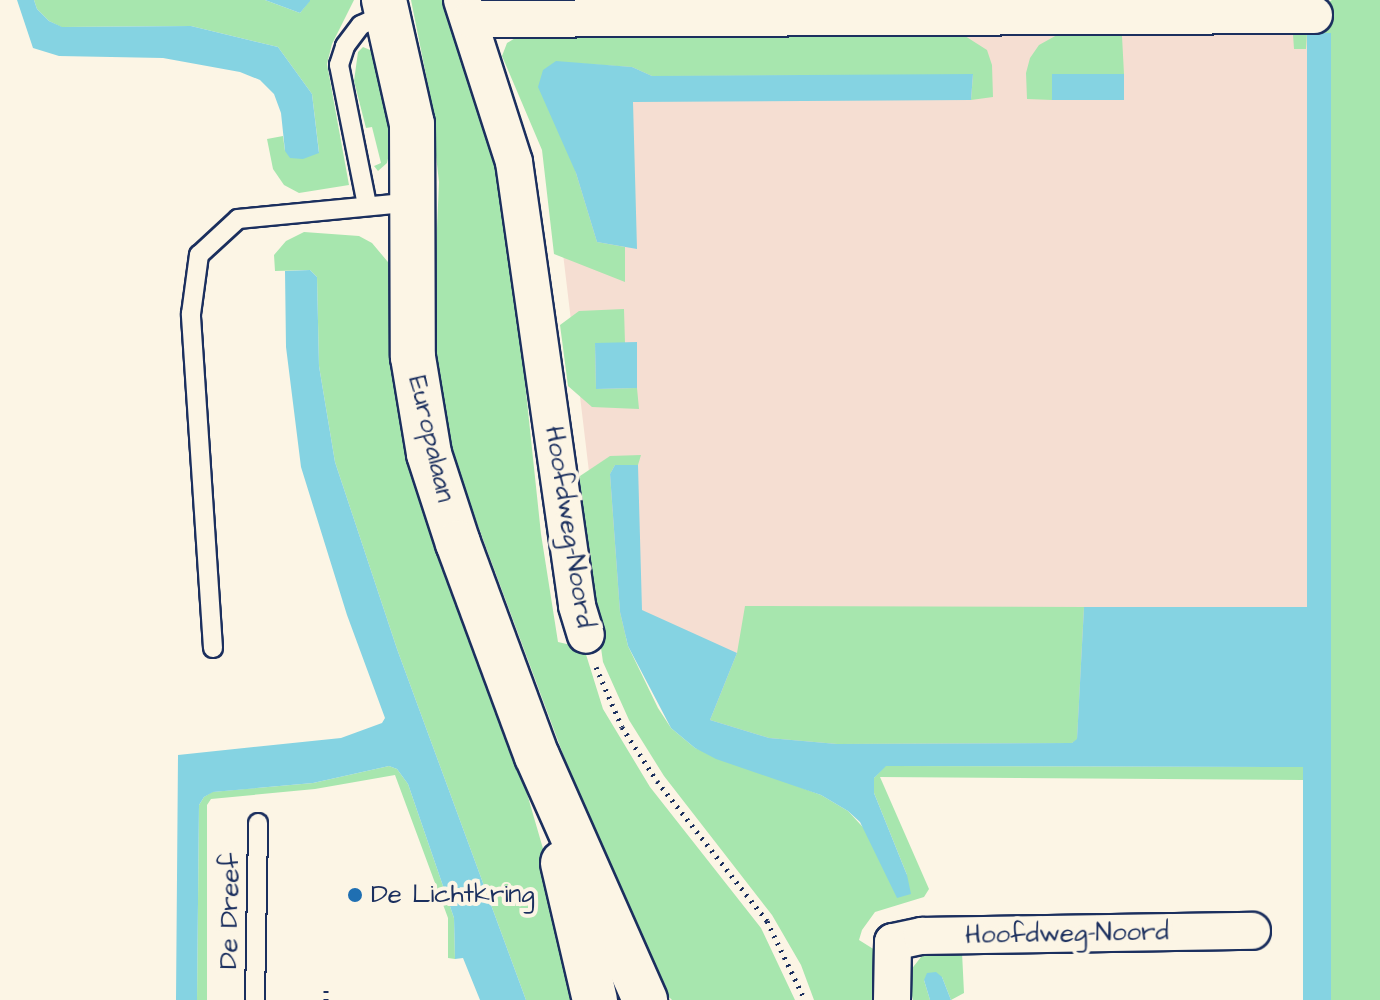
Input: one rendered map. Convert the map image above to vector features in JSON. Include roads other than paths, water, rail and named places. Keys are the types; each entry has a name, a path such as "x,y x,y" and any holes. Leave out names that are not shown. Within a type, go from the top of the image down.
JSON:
{"main road":[{"name":"Europalaan","path":"384,5 412,124 413,357 429,454 458,543 537,756 645,1000"},
{"name":"Europalaan","path":"537,756 595,1000"}],"street":[{"path":"466,10 1314,15"},
{"name":"Hoofdweg-Noord","path":"466,10 514,162 577,606 586,635"},
{"name":"Hoofdweg-Noord","path":"892,1000 893,942 907,939 1252,931"}],"lane":[{"path":"367,205 339,65 345,46 361,25 384,5"},
{"path":"213,648 191,314 199,255 238,219 414,202"},
{"name":"De Dreef","path":"255,1000 258,823"}],"water":[{"path":"17,0 34,0 37,9 49,21 62,27 191,26 278,47 312,94 319,153 303,159 290,158 285,151 281,113 274,94 260,80 240,72 163,58 59,56 33,48"},
{"path":"265,0 310,0 310,1 300,13"},
{"path":"1307,33 1331,33 1331,1000 1303,1000 1303,767 886,766 874,778 874,793 907,875 911,894 897,898 860,822 848,811 821,795 716,759 695,748 671,728 628,646 620,612 610,474 615,465 638,465 642,610 737,653 710,720 769,738 837,744 1072,743 1077,739 1084,607 1307,607"},
{"path":"556,61 632,67 652,76 973,74 971,100 633,102 637,249 597,242 576,173 538,87 543,70"},
{"path":"1052,74 1124,74 1124,100 1052,100"},
{"path":"310,270 317,277 319,366 335,462 397,649 526,1000 480,1000 463,958 455,959 454,918 408,784 397,769 389,766 313,783 213,792 204,797 199,805 197,1000 176,1000 178,755 341,738 382,723 385,718 347,615 301,467 286,347 285,271"},
{"path":"637,342 637,388 596,389 595,343"},
{"path":"936,972 942,977 951,1000 930,1000 924,980 927,973"}],"place":[{"name":"De Lichtkring","path":"355,895"}]}
